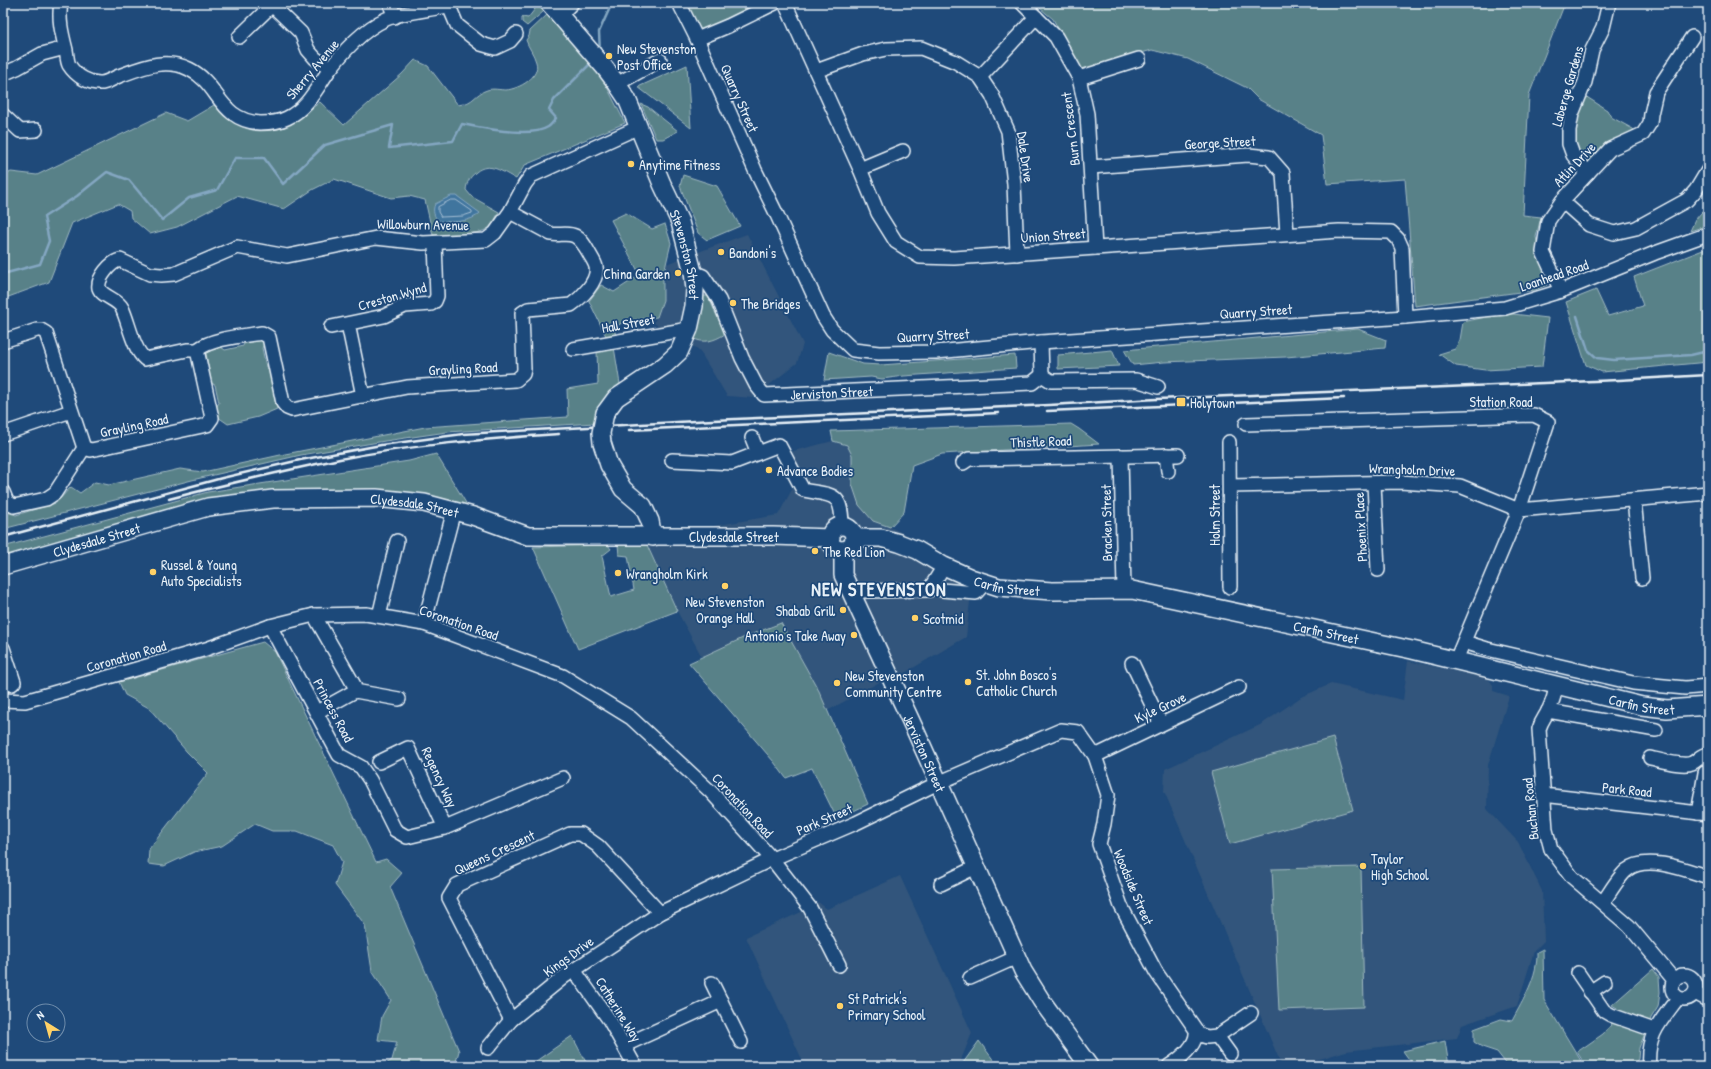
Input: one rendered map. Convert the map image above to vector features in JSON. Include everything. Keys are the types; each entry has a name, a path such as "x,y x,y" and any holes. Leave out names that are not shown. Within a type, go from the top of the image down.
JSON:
{"main road":[{"name":"Stevenston Street","path":"555,9 605,68 627,99 662,184 680,222 693,272 695,289 694,306 689,329 679,352 665,365 616,398 605,413 601,433 602,443 609,465 623,489 643,506 650,521 653,537"},
{"name":"Clydesdale Street","path":"3,566 190,512 228,503 273,499 376,498 424,503 454,510 528,536 773,536 836,532"},
{"path":"836,532 833,545 849,544"},
{"name":"Carfin Street","path":"849,544 881,538 899,543 917,550 944,566 985,583 999,587 1028,590 1132,590 1456,660 1642,706 1667,709 1708,706"},
{"name":"Jerviston Street","path":"849,544 843,575 1023,971 1041,1000 1089,1066"}],"street":[{"name":"Sherry Avenue","path":"61,3 59,13 65,48 69,64 79,77 94,82 103,83 140,68 157,63 188,68 201,76 229,112 239,119 255,123 268,123 286,119 301,109 317,91 330,69 365,31 394,17 448,4"},
{"path":"390,3 394,17"},
{"path":"555,9 572,3"},
{"name":"Quarry Street","path":"680,3 823,316 832,330 853,350 879,353 936,352 1041,342 1404,317"},
{"path":"697,39 775,3"},
{"name":"Union Street","path":"785,3 860,169 878,213 896,242 920,257 954,258 1339,231 1391,232 1398,239 1402,248 1404,317"},
{"name":"Burn Crescent","path":"1022,3 1056,37 1079,78 1087,114 1095,248"},
{"name":"Laberge Gardens","path":"1588,173 1573,156 1569,144 1569,130 1572,114 1588,71 1592,50 1603,28 1609,3"},
{"path":"239,37 273,4 301,33 308,50 315,58 330,69"},
{"path":"448,4 457,25 481,44 495,48 510,41 516,34"},
{"path":"980,76 1036,17"},
{"name":"Atlin Drive","path":"1560,291 1543,252 1548,221 1562,201 1610,149 1643,134 1650,123 1656,92 1692,37"},
{"path":"3,74 42,54 65,48"},
{"name":"Dale Drive","path":"816,71 863,54 886,49 921,48 956,62 980,76 992,94 1008,131 1014,184 1018,254"},
{"path":"1079,78 1139,59"},
{"path":"617,84 660,60"},
{"path":"3,115 20,130 36,130"},
{"name":"Willowburn Avenue","path":"102,292 100,289 100,280 112,263 120,260 150,274 161,275 174,274 237,247 287,256 376,238 403,242 436,243 486,240 495,233 510,212 531,176 639,127"},
{"path":"860,169 903,152"},
{"name":"George Street","path":"1091,166 1248,155 1269,157 1283,173 1287,234"},
{"path":"1562,201 1589,225 1614,233 1636,228 1687,200 1696,190 1708,170"},
{"name":"Grayling Road","path":"102,292 122,308 139,352 145,359 188,350 197,350 212,342 262,333 269,337 283,403 287,408 296,410 420,386 511,381 516,380 523,374 522,313 528,309 571,305 594,279 596,267 584,243 575,236 571,234 551,234 510,212"},
{"name":"Loanhead Road","path":"1404,317 1505,308 1560,291 1655,253 1708,234"},
{"name":"Creston Wynd","path":"331,327 384,316 405,306 431,304 437,296 436,243"},
{"name":"Jerviston Street","path":"693,272 703,276 719,300 742,358 756,385 764,395 1032,383 1042,375"},
{"name":"Creston Wynd","path":"348,324 363,396"},
{"name":"Hall Street","path":"573,348 689,329"},
{"name":"Grayling Road","path":"3,341 37,330 42,330 46,333 84,448 91,450 207,425 212,418 197,350"},
{"path":"1041,342 1042,375 1051,381 1136,380 1158,387"},
{"path":"3,434 71,411"},
{"name":"Station Road","path":"1246,424 1534,415 1548,422 1519,510 1456,660"},
{"path":"752,438 758,453"},
{"name":"Holm Street","path":"1229,442 1230,587"},
{"path":"672,460 732,463 779,445 803,490 836,497 840,502 836,532"},
{"path":"3,492 7,502 14,506 46,499 55,493 84,448"},
{"name":"Thistle Road","path":"963,463 969,459 1172,455 1168,471"},
{"name":"Bracken Street","path":"1121,456 1124,590"},
{"name":"Wrangholm Drive","path":"1230,486 1400,482 1460,486 1519,510 1708,493"},
{"name":"Phoenix Place","path":"1374,483 1378,570"},
{"path":"1634,500 1642,578"},
{"path":"424,624 454,510"},
{"path":"379,616 397,541"},
{"path":"939,593 944,566"},
{"path":"851,594 862,591 976,593 985,583"},
{"name":"Coronation Road","path":"3,700 25,701 206,649 270,626 314,615 366,614 424,624 563,676 631,718 711,792 772,859 810,908 839,965"},
{"path":"314,615 354,685 355,691"},
{"name":"Princess Road","path":"270,626 339,755 361,767 370,780 395,830 407,837 445,828 563,778"},
{"path":"1464,642 1633,683 1685,688 1708,686"},
{"path":"3,648 14,682 12,684 3,684"},
{"path":"1132,663 1161,724"},
{"name":"Buchan Road","path":"1556,685 1554,698 1548,711 1541,719 1539,729 1546,830 1552,849 1572,877 1629,926 1674,980"},
{"name":"Kyle Grove","path":"1095,756 1239,687"},
{"path":"317,712 355,691 398,699"},
{"path":"1548,711 1656,730"},
{"name":"Woodside Street","path":"938,783 1061,730 1078,732 1095,756 1108,794 1104,824 1099,844 1121,906 1156,972 1193,1024 1197,1034"},
{"name":"Regency Way","path":"379,762 408,748 445,828"},
{"path":"1650,758 1684,765 1692,764 1702,755 1708,754"},
{"path":"1703,814 1705,773 1708,773"},
{"name":"Park Street","path":"678,905 772,859 856,823 938,783"},
{"name":"Park Road","path":"1543,795 1703,814"},
{"name":"Queens Crescent","path":"511,1020 449,898 457,885 570,834 581,834 598,846 660,913"},
{"path":"1602,902 1627,870 1642,862 1675,866 1708,877"},
{"path":"941,884 976,867"},
{"name":"Kings Drive","path":"488,1048 511,1020 574,970 660,913 678,905"},
{"path":"970,978 1017,957"},
{"name":"Catherine Way","path":"574,970 587,987 625,1046 635,1066"},
{"path":"1578,973 1604,1011 1611,1015 1654,1030"},
{"path":"1681,975 1689,976 1696,982 1695,993 1686,999 1678,998 1672,990 1674,980 1681,975"},
{"path":"1590,992 1605,982"},
{"path":"712,983 741,1042"},
{"path":"1695,993 1708,1000"},
{"path":"1650,1066 1648,1054 1654,1030 1678,998"},
{"path":"625,1046 721,1001"},
{"path":"1170,1066 1185,1055 1197,1034 1217,1036 1251,1013"},
{"path":"1217,1036 1230,1054"}],"shaded area":[{"path":"747,234 803,344 797,363 753,398 727,396 699,350 654,323 663,300 666,264"},
{"path":"833,441 847,445 852,455 852,484 873,521 890,527 929,546 973,574 966,637 901,675 885,679 827,711 819,691 781,623 702,657 677,611 647,545 649,537 778,515 794,486 778,455"},
{"name":"Taylor High School","path":"1408,661 1488,678 1493,685 1493,691 1509,696 1488,765 1487,809 1518,842 1542,891 1544,941 1534,951 1517,1006 1462,1025 1457,1038 1346,1051 1297,1066 1282,1066 1164,791 1165,769 1262,724 1301,697 1331,684 1403,700"},
{"path":"900,876 972,1033 960,1062 962,1066 805,1066 746,937 810,908 818,902 827,909"}],"green space":[{"path":"530,3 535,3 544,11 527,26 522,22 522,17 528,18 535,9"},
{"path":"686,3 762,3 700,31"},
{"path":"1034,3 1565,3 1529,95 1523,215 1541,217 1536,237 1547,285 1535,290 1415,306 1405,179 1327,184 1321,135 1258,99 1247,88 1188,59 1152,50 1081,70 1053,19"},
{"path":"548,14 599,71 625,123 525,165 516,179 496,169 486,167 476,172 469,180 466,190 472,197 499,212 491,226 486,230 455,235 433,235 425,200 409,196 391,198 334,179 312,190 284,209 237,196 177,227 150,234 131,218 130,211 118,204 72,223 49,282 3,299 3,176 11,172 37,175 166,113 187,121 214,105 224,115 242,127 266,131 288,124 320,102 344,125 402,74 415,60 428,66 458,105 464,104 487,90 511,89 523,85 532,77 537,67 534,56 526,40 530,31"},
{"path":"687,65 691,128 638,87"},
{"path":"1582,94 1607,110 1611,117 1633,129 1638,135 1588,170 1575,154 1574,115"},
{"path":"641,104 648,107 678,131 663,139 656,139"},
{"path":"683,175 717,186 740,226 707,240 698,233 680,186"},
{"path":"1708,205 1708,225 1690,231 1695,220"},
{"path":"626,213 652,229 665,224 671,243 663,277 663,300 657,317 623,322 614,328 616,336 607,338 589,301 601,285 614,292 640,275 611,220"},
{"path":"1708,248 1708,362 1602,372 1586,365 1566,302 1596,290 1608,316 1643,306 1634,277"},
{"path":"703,296 708,296 725,334 709,341 701,341 692,338"},
{"path":"1504,313 1548,318 1542,367 1485,370 1456,366 1439,354 1455,349 1460,340 1463,322"},
{"path":"1358,329 1386,340 1385,348 1286,357 1164,362 1133,365 1124,350"},
{"path":"257,340 262,341 264,344 262,348 266,367 270,370 277,409 258,417 228,424 218,417 216,407 219,403 215,385 211,383 206,353 210,349 221,347 225,350 243,346 245,342"},
{"path":"614,347 620,384 612,392 595,423 447,432 301,455 192,480 3,529 3,515 7,512 16,515 56,503 71,487 80,493 95,482 109,485 180,469 203,472 285,454 425,427 568,417 567,389 598,384 597,350"},
{"path":"1112,350 1119,366 1058,369 1058,355"},
{"path":"829,352 863,364 881,365 1015,355 1016,368 882,379 871,377 824,380"},
{"path":"1071,424 1099,444 942,454 912,465 904,512 890,527 873,521 859,505 852,484 852,455 847,445 833,441 831,431"},
{"path":"436,454 469,508 436,499 367,489 245,496 3,560 3,547 208,492 409,461"},
{"path":"608,545 611,549 602,556 611,597 634,590 628,556 619,555 618,545 647,545 677,611 578,649 533,547"},
{"path":"781,623 819,691 868,804 837,819 812,768 786,778 689,663 745,637"},
{"path":"263,642 275,652 376,862 386,859 402,873 390,887 459,1051 455,1065 453,1066 383,1066 392,1060 397,1042 378,1040 382,1016 391,1000 372,971 365,925 335,885 342,862 333,845 297,831 272,831 255,824 222,846 194,852 164,866 148,864 149,849 208,773 187,752 149,708 125,695 119,682"},
{"path":"1333,738 1353,810 1230,844 1211,772"},
{"path":"1361,867 1364,1007 1279,1010 1272,869"},
{"path":"1543,949 1544,1000 1584,1066 1508,1066 1497,1052 1482,1047 1474,1042 1474,1029 1501,1019 1512,1021 1532,979 1537,961 1537,952"},
{"path":"1653,969 1659,977 1660,992 1658,1007 1651,1018 1639,1048 1638,1059 1635,1066 1586,1066 1577,1052 1603,1034 1611,1025 1617,1008 1612,1005"},
{"path":"572,1036 588,1066 529,1066"},
{"path":"979,1041 998,1066 964,1066 963,1063"},
{"path":"1445,1041 1449,1066 1414,1066 1403,1051"}],"water":[{"path":"451,196 457,196 480,213 467,220 449,222 439,221 434,214 435,204"}],"waterway":[{"path":"600,53 599,32 612,3"},
{"path":"3,274 40,264 49,241 44,217 77,196 107,172 129,180 162,220 189,198 217,190 235,158 264,158 283,184 325,145 393,125 389,148 453,141 462,124 481,128 518,132 540,130 548,127 556,118 549,110 554,100 592,62"},
{"path":"1577,316 1588,350 1597,358 1614,360 1691,355 1708,351"}],"railway":[{"path":"3,537 222,478 300,460 381,445 463,434 713,420 1708,375"},
{"path":"1047,411 1344,398"},
{"path":"629,430 999,413"},
{"path":"169,499 276,473 367,454 449,443 559,434"}],"place":[{"name":"New Stevenston Post Office","path":"609,56"},
{"name":"Anytime Fitness","path":"631,164"},
{"name":"Bandoni's","path":"721,252"},
{"name":"China Garden","path":"678,273"},
{"name":"The Bridges","path":"733,303"},
{"name":"Holytown","path":"1181,402"},
{"name":"Advance Bodies","path":"769,470"},
{"name":"The Red Lion","path":"815,551"},
{"name":"Russel & Young Auto Specialists","path":"153,572"},
{"name":"Wrangholm Kirk","path":"618,573"},
{"name":"New Stevenston Orange Hall","path":"725,586"},
{"name":"Shabab Grill","path":"843,610"},
{"name":"Scotmid","path":"915,618"},
{"name":"Antonio's Take Away","path":"854,635"},
{"name":"St. John Bosco's Catholic Church","path":"968,682"},
{"name":"New Stevenston Community Centre","path":"837,683"},
{"name":"Taylor High School","path":"1363,866"},
{"name":"St Patrick's Primary School","path":"840,1006"}],"district":[{"name":"NEW STEVENSTON","path":"879,589"}]}
